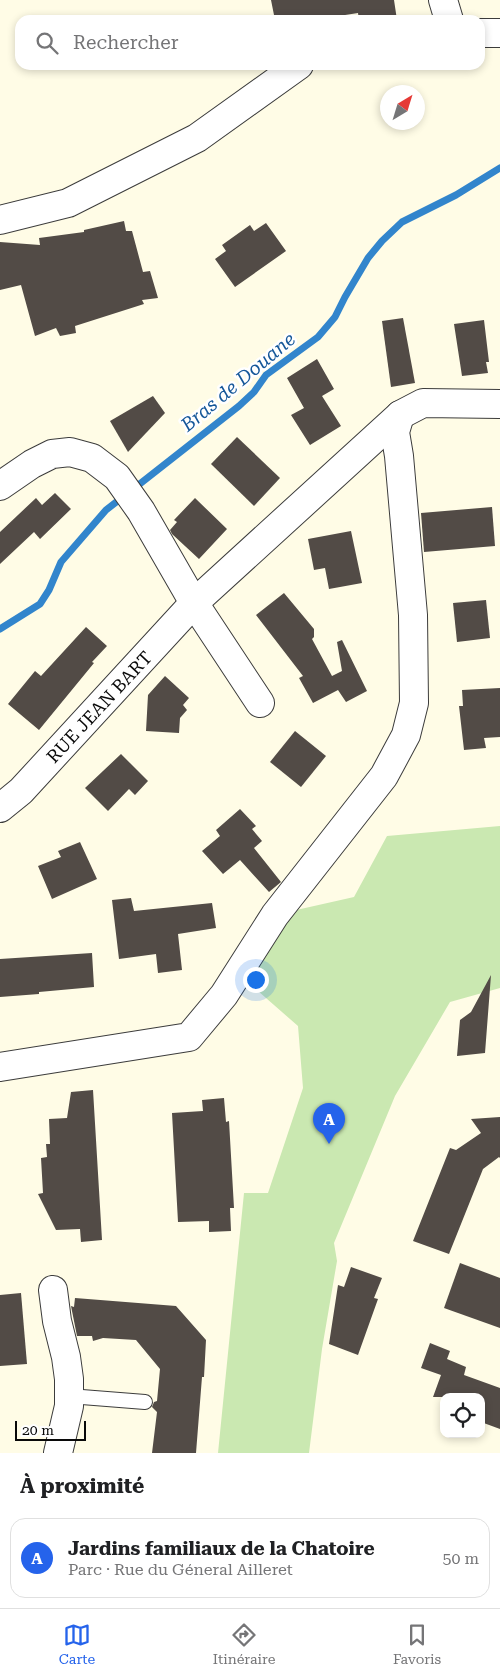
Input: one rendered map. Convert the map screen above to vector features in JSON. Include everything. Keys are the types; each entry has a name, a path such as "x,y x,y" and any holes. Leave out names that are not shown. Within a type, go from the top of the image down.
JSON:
{"street":[{"path":"443,0 448,15"},
{"path":"485,32 500,33"},
{"path":"0,220 68,203 197,138 291,70"},
{"name":"RUE JEAN BART","path":"0,808 21,791 194,603 400,415 423,403 500,404"},
{"path":"0,1067 189,1037 224,994 275,915 384,776 406,735 414,703 413,615 399,456 395,432 400,415"},
{"path":"0,486 32,464 52,454 70,452 92,458 117,477 141,511 194,603 260,703"},
{"path":"53,1290 57,1321 66,1357 69,1379 69,1406 58,1453"}],"lane":[{"path":"69,1396 144,1402"}],"green space":[{"path":"500,826 500,988 450,1002 395,1096 334,1243 337,1261 322,1349 309,1453 218,1453 244,1193 268,1193 303,1088 298,1026 243,978 283,913 354,897 387,836"}],"building":[{"path":"271,0 394,0 396,15 358,15 358,13 345,15 274,15"},
{"path":"124,221 126,231 132,231 143,272 150,271 158,298 142,300 144,304 75,326 76,333 60,336 56,328 35,336 21,285 0,290 0,242 40,245 39,238 84,232 84,230"},
{"path":"266,223 286,251 235,287 215,259 226,251 222,245 250,225 254,231"},
{"path":"403,318 415,383 391,387 382,321"},
{"path":"484,320 489,362 486,362 488,373 462,376 454,324"},
{"path":"317,359 334,389 322,396 341,426 310,445 291,415 304,408 287,378"},
{"path":"153,396 165,413 128,452 110,421"},
{"path":"237,437 280,478 254,506 211,464"},
{"path":"55,493 71,509 40,539 34,532 0,564 0,532 36,498 42,505"},
{"path":"195,498 227,529 199,559 170,530 177,522 174,520"},
{"path":"492,507 495,546 424,552 421,513"},
{"path":"351,531 362,583 329,589 325,568 314,570 308,539"},
{"path":"284,593 314,629 314,637 312,639 332,676 342,671 337,642 342,640 367,691 346,702 338,690 313,703 299,678 303,676 256,615"},
{"path":"486,600 490,638 457,642 453,603"},
{"path":"86,627 107,646 92,662 94,663 39,730 8,704 35,671 41,676"},
{"path":"165,676 189,698 183,705 187,710 180,718 179,733 146,731 148,695"},
{"path":"500,688 500,737 484,738 486,748 464,750 459,706 463,706 462,690"},
{"path":"295,731 326,756 301,787 270,762"},
{"path":"121,754 148,781 135,795 129,789 108,811 85,788"},
{"path":"240,809 256,826 252,829 262,841 254,848 281,882 269,892 240,860 223,874 202,851 220,836 216,830"},
{"path":"80,842 97,879 52,899 38,866 61,857 58,851"},
{"path":"131,898 134,911 212,903 216,928 178,934 182,970 158,973 156,954 119,959 112,900"},
{"path":"92,953 94,987 0,997 0,959"},
{"path":"491,975 485,1053 457,1056 460,1020 471,1012"},
{"path":"93,1090 102,1240 81,1242 80,1229 56,1230 38,1194 43,1193 41,1158 47,1157 46,1144 50,1144 49,1119 67,1118 71,1092"},
{"path":"224,1098 226,1122 229,1121 234,1208 230,1208 231,1231 209,1232 209,1221 178,1222 172,1113 203,1111 202,1100"},
{"path":"500,1117 500,1158 483,1169 449,1254 413,1241 450,1148 456,1150 481,1133 471,1119"},
{"path":"460,1263 500,1278 500,1328 444,1308"},
{"path":"351,1267 382,1278 374,1298 378,1299 358,1355 329,1344 338,1285 344,1287"},
{"path":"21,1293 27,1364 0,1366 0,1295"},
{"path":"75,1298 176,1306 206,1340 196,1453 152,1453 157,1412 152,1407 154,1402 157,1401 160,1369 136,1340 103,1338 93,1341 92,1336 77,1336 71,1306 74,1307"},
{"path":"430,1343 450,1351 447,1359 466,1367 464,1375 500,1388 500,1429 485,1423 485,1393 440,1393 440,1397 433,1397 441,1375 421,1368"}],"waterway":[{"name":"Bras de Douane","path":"132,490 239,406 254,392 266,375 318,337 335,317 368,258 402,222 456,195 500,168"},
{"name":"Bras de Douane","path":"0,629 40,604 49,590 61,562 106,510 124,496"}],"place":[{"name":"Jardins familiaux de la Chatoire","path":"329,1144"}]}
